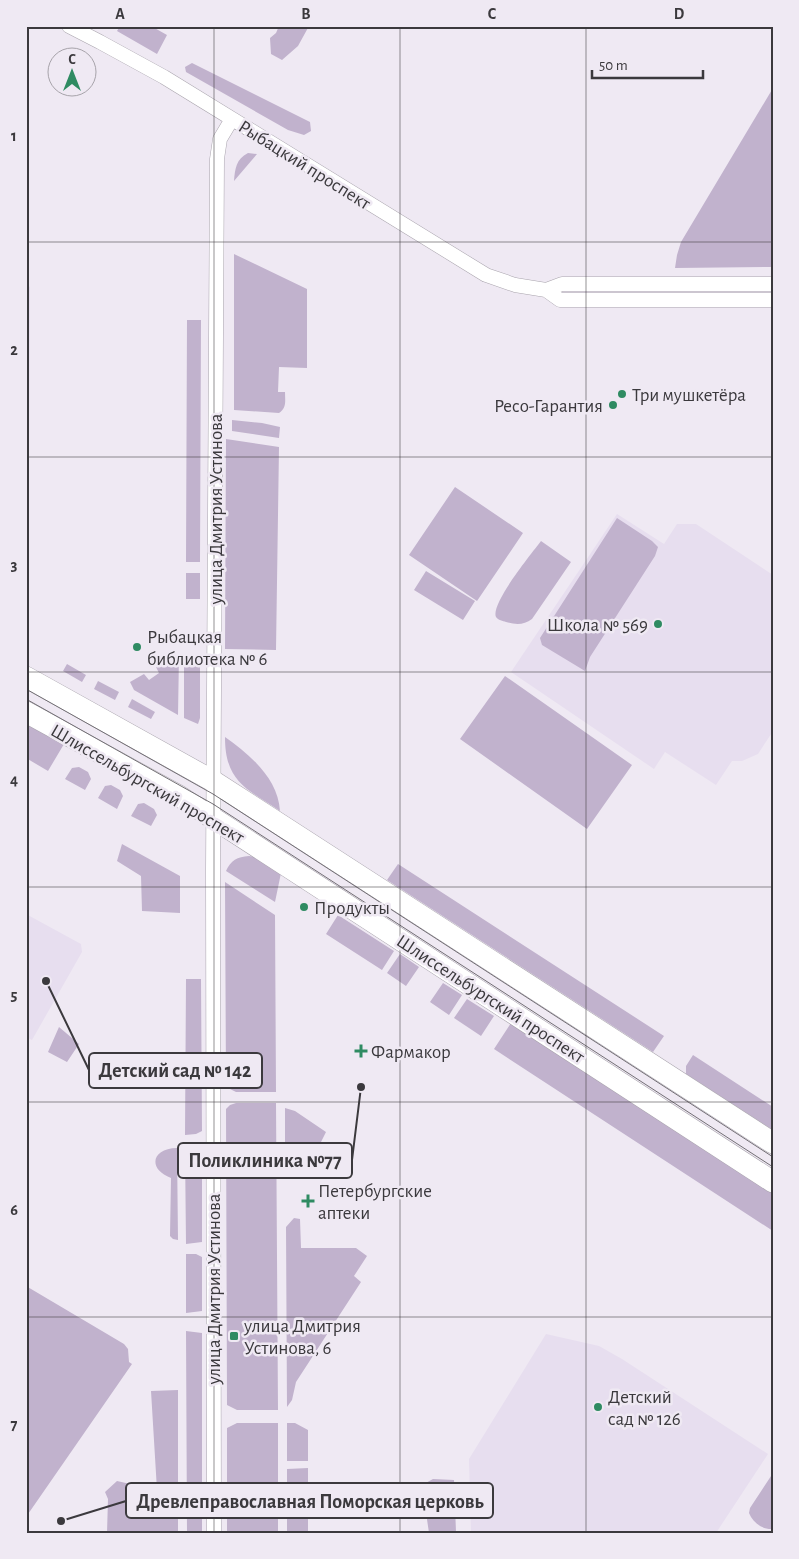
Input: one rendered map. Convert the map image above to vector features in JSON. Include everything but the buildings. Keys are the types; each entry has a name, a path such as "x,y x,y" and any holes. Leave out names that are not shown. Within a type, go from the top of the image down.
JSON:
{"main road":[{"name":"Шлиссельбургский проспект","path":"26,677 213,781 309,841 773,1143"},
{"name":"Шлиссельбургский проспект","path":"26,712 179,796 213,817 773,1182"}],"street":[{"name":"Рыбацкий проспект","path":"69,26 160,74 486,275 515,285 546,290 560,300 773,300"},
{"name":"улица Дмитрия Устинова","path":"214,1533 213,781 217,159 220,139 232,119"},
{"name":"Рыбацкий проспект","path":"546,290 562,284 773,284"},
{"path":"664,285 664,300"}],"shaded area":[{"path":"120,26 151,26 167,35 157,54 117,31"},
{"path":"279,26 309,26 298,46 282,60 271,54 270,38 276,33"},
{"path":"192,63 310,122 311,131 304,135 288,130 186,72 185,67"},
{"path":"773,88 773,267 675,268 681,242"},
{"path":"248,153 257,154 234,181 239,161"},
{"path":"234,254 307,289 307,368 279,367 278,392 285,392 285,401 283,409 279,413 234,410"},
{"path":"26,285 30,287 29,438 26,443"},
{"path":"187,320 201,320 200,562 186,562"},
{"path":"232,420 280,427 279,438 232,431"},
{"path":"226,439 279,447 276,650 225,649"},
{"path":"455,487 523,533 477,601 409,555"},
{"name":"Школа № 569","path":"617,514 664,544 677,524 696,524 773,575 773,731 758,754 742,761 732,761 716,785 665,752 654,769 511,672"},
{"path":"617,518 658,547 655,556 590,657 585,671 542,645 540,638"},
{"path":"541,541 571,562 532,619 517,624 499,620 496,617 496,610 499,601"},
{"path":"426,571 475,601 463,620 414,590"},
{"path":"186,573 200,573 200,599 186,599"},
{"path":"175,655 179,655 178,715 134,690 130,682 144,674 149,680 159,673 156,667"},
{"path":"184,655 200,656 200,718 198,724 184,718"},
{"path":"67,664 86,675 82,682 63,671"},
{"path":"505,676 632,765 587,829 460,739"},
{"path":"98,681 119,692 115,700 94,689"},
{"path":"132,699 155,712 151,719 128,707"},
{"path":"26,723 64,744 48,771 26,758"},
{"path":"225,737 261,768 274,788 280,811 240,783 229,764"},
{"path":"79,767 88,772 91,779 85,790 65,779 72,768"},
{"path":"111,785 120,790 123,796 117,809 98,798 105,786"},
{"path":"144,803 154,809 157,815 151,826 131,816 138,804"},
{"path":"122,844 180,876 180,913 142,911 141,876 117,861"},
{"path":"249,856 257,857 281,873 275,902 226,871 235,860"},
{"path":"398,864 664,1036 653,1052 387,880"},
{"path":"225,882 275,915 276,1092 236,1092 226,1087"},
{"path":"26,914 81,944 82,952 32,1040 26,1037"},
{"path":"338,915 394,951 382,970 326,934"},
{"path":"400,954 419,967 406,986 387,973"},
{"path":"186,979 201,979 202,1131 196,1134 185,1135"},
{"path":"443,983 462,995 449,1015 430,1002"},
{"path":"467,999 494,1016 481,1036 454,1018"},
{"path":"511,1023 773,1193 773,1231 494,1049"},
{"path":"59,1027 79,1044 67,1062 48,1052"},
{"path":"693,1055 773,1107 773,1130 686,1074 686,1066"},
{"path":"236,1103 276,1103 278,1410 237,1410 227,1405 226,1109"},
{"path":"285,1108 295,1111 326,1132 313,1158 313,1164 285,1164"},
{"path":"177,1148 178,1240 170,1236 171,1178 158,1170 156,1165 158,1155 162,1151"},
{"path":"185,1149 202,1153 202,1242 186,1244"},
{"path":"294,1218 300,1219 301,1248 356,1248 367,1256 354,1276 361,1282 296,1382 292,1400 287,1407 286,1227"},
{"path":"186,1254 196,1254 202,1257 202,1311 186,1313"},
{"path":"26,1286 124,1344 128,1349 129,1362 132,1364 26,1517"},
{"path":"186,1331 202,1333 202,1533 187,1533"},
{"name":"Детский сад № 126","path":"546,1334 599,1346 768,1454 716,1533 471,1533 469,1459"},
{"path":"178,1390 178,1533 107,1533 108,1499 105,1492 117,1481 157,1490 151,1391"},
{"path":"237,1423 278,1423 278,1533 227,1533 227,1428"},
{"path":"287,1423 295,1423 308,1430 308,1461 287,1461"},
{"path":"308,1468 308,1533 287,1533 287,1469"},
{"path":"773,1473 773,1529 769,1529 759,1525 749,1513 750,1508"},
{"path":"433,1479 454,1480 456,1532 429,1533 422,1485"}],"tram line":[{"path":"26,689 213,794 773,1157"},
{"path":"26,699 213,804 773,1167"}],"place":[{"name":"Три мушкетёра","path":"622,394"},
{"name":"Ресо-Гарантия","path":"613,405"},
{"name":"Школа № 569","path":"658,624"},
{"name":"Рыбацкая библиотека № 6","path":"137,647"},
{"name":"Продукты","path":"304,907"},
{"name":"Детский сад № 142","path":"46,981"},
{"name":"Фармакор","path":"361,1051"},
{"name":"Поликлиника №77","path":"361,1087"},
{"name":"Петербургские аптеки","path":"308,1201"},
{"name":"улица Дмитрия Устинова, 6","path":"234,1336"},
{"name":"Детский сад № 126","path":"598,1407"},
{"name":"Древлеправославная Поморская церковь","path":"61,1521"}]}
